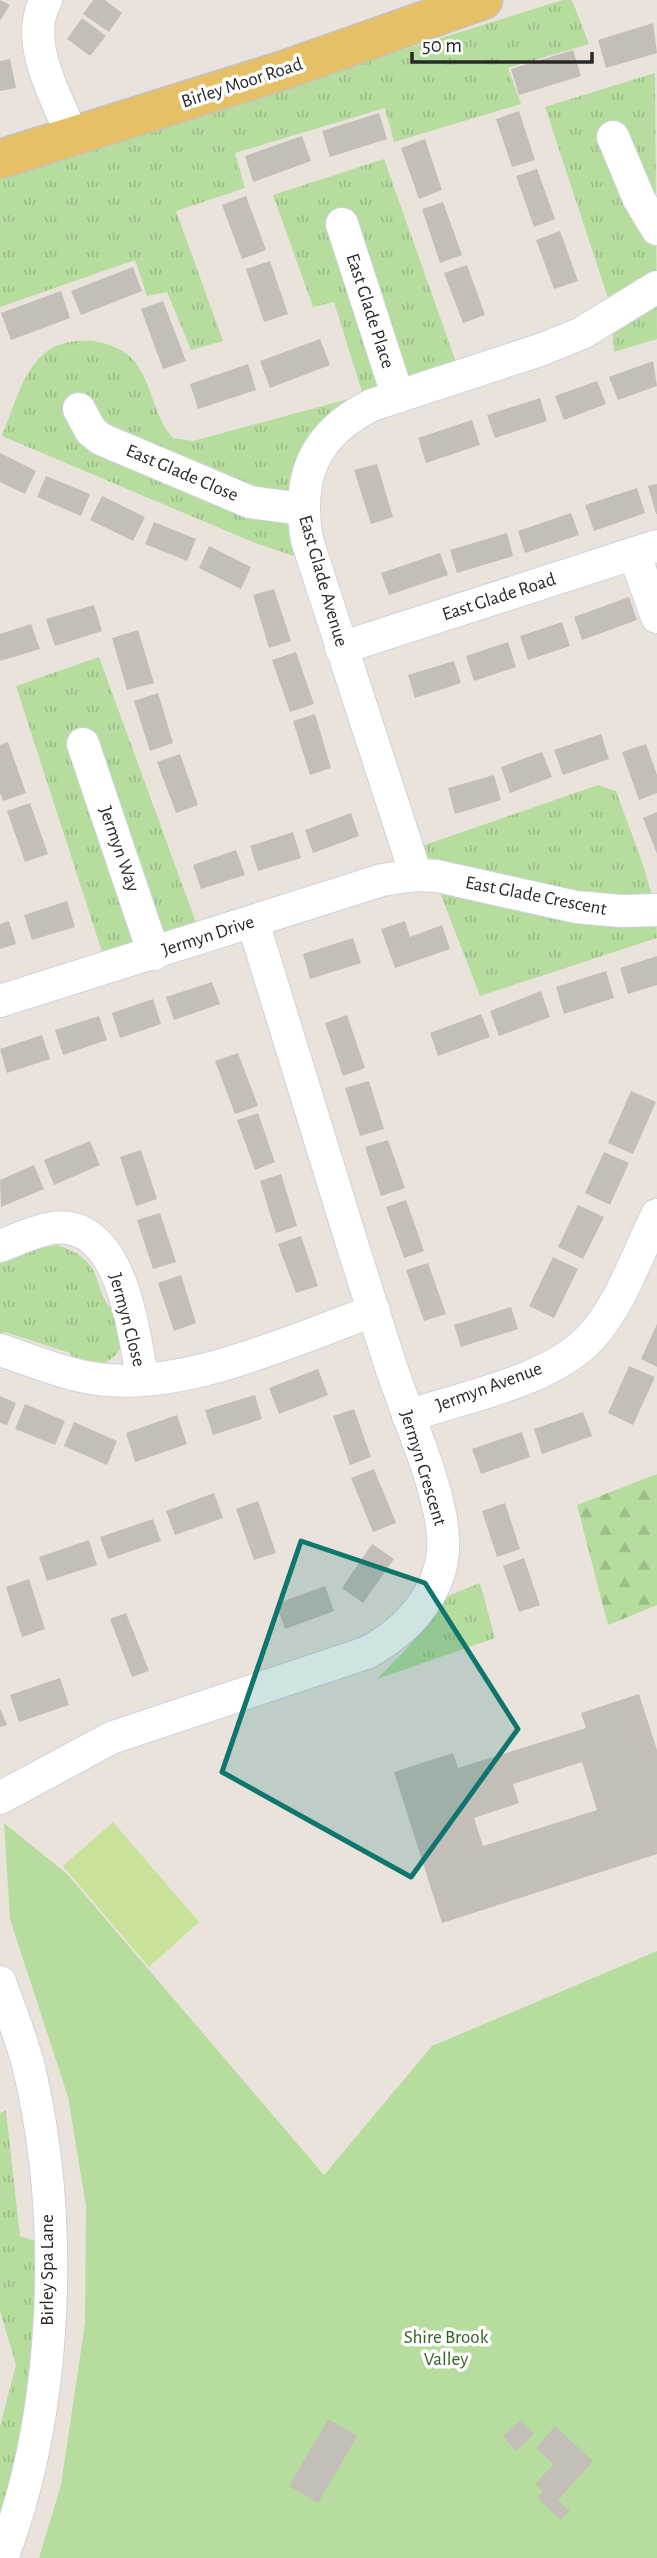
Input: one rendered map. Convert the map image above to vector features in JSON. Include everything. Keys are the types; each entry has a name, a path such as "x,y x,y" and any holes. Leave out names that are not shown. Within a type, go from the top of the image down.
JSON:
{"main road":[{"name":"Birley Moor Road","path":"0,159 281,71 441,6 483,0"}],"street":[{"path":"46,0 40,12 36,33 55,95 73,137"},
{"path":"613,137 639,200 657,229"},
{"name":"East Glade Place","path":"342,224 398,397"},
{"name":"East Glade Avenue","path":"416,874 307,540 302,509 304,482 315,456 333,432 353,415 398,397 540,351 582,333 657,287"},
{"name":"East Glade Close","path":"79,409 91,431 101,439 250,502 302,509"},
{"path":"645,550 657,618"},
{"name":"East Glade Road","path":"341,648 645,550"},
{"name":"Jermyn Way","path":"83,744 154,954"},
{"name":"East Glade Crescent","path":"416,874 576,907 621,911 657,910"},
{"name":"Jermyn Drive","path":"0,1001 382,880 416,874"},
{"name":"Jermyn Crescent","path":"0,1798 111,1738 366,1653 392,1640 428,1597 438,1572 444,1538 436,1501 253,922"},
{"name":"Jermyn Avenue","path":"408,1416 532,1375 565,1358 589,1339 609,1313 657,1215"},
{"name":"Jermyn Close","path":"0,1246 51,1228 71,1228 105,1251 120,1281 142,1380"},
{"name":"Jermyn Close","path":"0,1350 106,1380 142,1380 210,1368 374,1311"},
{"name":"Birley Spa Lane","path":"0,1982 28,2065 37,2108 47,2199 50,2271 46,2351 29,2471 2,2558"}],"highlighted area":[{"path":"301,1541 425,1583 518,1729 411,1877 222,1772"}],"green space":[{"path":"563,0 572,0 589,44 508,68 521,104 394,142 385,108 235,153 245,188 176,211 223,341 191,350 167,292 147,296 135,260 0,307 0,175"},
{"path":"655,73 657,339 614,352 611,307 545,107"},
{"path":"384,159 457,365 325,426 303,559 255,543 2,436 31,369 41,356 54,347 71,342 104,343 131,357 146,380 161,420 173,438 193,441 363,395 334,302 313,307 273,195"},
{"path":"99,657 198,928 104,958 16,686"},
{"path":"598,785 616,791 648,882 657,938 480,996 422,846"},
{"path":"57,1245 86,1260 93,1269 111,1309 122,1319 124,1338 119,1351 108,1361 92,1369 76,1363 70,1353 5,1332 0,1334 0,1264 39,1248"},
{"path":"657,1474 657,1605 608,1625 577,1505"},
{"path":"480,1583 495,1638 377,1679 422,1630 445,1597"},
{"path":"113,1822 199,1922 149,1967 63,1866"},
{"name":"Shire Brook Valley","path":"4,1823 67,1874 324,2175 432,2046 657,1951 657,2558 39,2558 61,2485 85,2323 86,2206 68,2097 10,1919"},
{"path":"6,2111 20,2236 35,2241 36,2310 22,2438 0,2517 0,2426 16,2365 0,2311 0,2113"}],"building":[{"path":"0,0 10,5 0,21"},
{"path":"93,0 105,0 122,13 109,32 83,14"},
{"path":"82,18 106,36 90,56 67,39"},
{"path":"653,23 657,53 606,68 598,40"},
{"path":"573,50 581,76 519,95 511,69"},
{"path":"10,59 16,88 0,91 0,61"},
{"path":"519,111 535,160 512,167 496,119"},
{"path":"379,113 387,139 330,157 322,131"},
{"path":"302,136 311,161 253,182 245,156"},
{"path":"425,139 442,190 419,199 401,148"},
{"path":"537,169 555,219 534,227 516,176"},
{"path":"246,196 266,250 242,259 222,205"},
{"path":"443,202 462,255 440,263 422,209"},
{"path":"560,231 578,281 554,289 536,240"},
{"path":"270,261 288,314 264,322 246,269"},
{"path":"467,265 485,315 463,323 444,273"},
{"path":"133,267 142,291 81,315 71,291"},
{"path":"61,291 70,318 11,340 1,313"},
{"path":"163,301 186,361 163,369 141,309"},
{"path":"320,339 330,365 270,388 260,361"},
{"path":"653,361 657,386 618,400 609,377"},
{"path":"248,364 256,390 198,409 190,384"},
{"path":"597,381 606,404 564,420 555,396"},
{"path":"540,398 547,421 495,438 487,415"},
{"path":"472,420 480,445 426,463 418,438"},
{"path":"0,453 36,471 25,494 0,482"},
{"path":"377,464 393,517 371,524 354,470"},
{"path":"46,476 90,494 81,516 37,497"},
{"path":"657,484 657,514 656,514 648,486"},
{"path":"637,488 645,513 594,531 585,505"},
{"path":"102,496 145,517 133,541 90,520"},
{"path":"571,513 579,535 525,553 518,531"},
{"path":"154,522 196,539 187,561 145,544"},
{"path":"507,533 513,556 457,573 450,550"},
{"path":"209,546 251,567 241,589 199,568"},
{"path":"440,553 448,575 389,595 381,573"},
{"path":"274,589 291,641 269,648 253,595"},
{"path":"629,597 637,620 582,640 574,617"},
{"path":"94,605 102,631 55,646 46,619"},
{"path":"562,622 570,646 528,660 520,636"},
{"path":"31,624 40,649 0,661 0,634"},
{"path":"138,630 154,683 127,690 112,638"},
{"path":"508,642 516,667 474,681 466,656"},
{"path":"296,652 314,704 290,712 272,660"},
{"path":"454,661 461,683 415,698 408,675"},
{"path":"158,693 173,743 150,751 134,701"},
{"path":"315,714 331,768 310,775 293,721"},
{"path":"601,734 609,759 563,775 554,750"},
{"path":"8,742 26,793 3,801 0,793 0,745"},
{"path":"646,744 657,775 657,793 639,800 622,752"},
{"path":"542,752 552,777 510,793 501,767"},
{"path":"180,754 198,805 176,813 157,762"},
{"path":"494,775 501,800 455,814 448,788"},
{"path":"30,803 48,854 25,862 7,811"},
{"path":"657,812 657,854 643,818"},
{"path":"351,813 359,836 313,853 305,830"},
{"path":"293,832 301,858 258,871 250,846"},
{"path":"236,850 245,875 201,889 193,865"},
{"path":"67,901 75,927 32,940 24,915"},
{"path":"9,921 16,944 0,949 0,924"},
{"path":"405,921 410,937 442,925 450,949 395,968 381,929"},
{"path":"353,938 361,963 310,979 303,954"},
{"path":"657,956 657,985 628,994 620,968"},
{"path":"606,971 614,998 564,1014 556,987"},
{"path":"212,982 220,1004 174,1020 166,997"},
{"path":"541,991 550,1017 499,1036 490,1011"},
{"path":"153,999 161,1024 120,1038 112,1013"},
{"path":"481,1014 490,1037 438,1056 430,1033"},
{"path":"347,1015 365,1068 343,1076 325,1023"},
{"path":"99,1016 107,1040 63,1055 55,1030"},
{"path":"42,1035 50,1059 7,1073 0,1049"},
{"path":"238,1053 258,1106 235,1114 215,1061"},
{"path":"369,1081 384,1129 360,1136 345,1088"},
{"path":"631,1091 656,1102 633,1154 608,1143"},
{"path":"258,1113 275,1162 255,1170 237,1120"},
{"path":"388,1140 405,1188 381,1196 365,1147"},
{"path":"90,1141 100,1165 54,1185 44,1160"},
{"path":"141,1150 157,1199 136,1206 120,1157"},
{"path":"604,1152 629,1163 610,1205 585,1193"},
{"path":"34,1165 44,1189 1,1207 0,1180"},
{"path":"281,1174 297,1226 276,1233 260,1181"},
{"path":"406,1200 424,1251 404,1258 386,1207"},
{"path":"578,1205 604,1217 583,1259 558,1247"},
{"path":"160,1213 176,1262 153,1269 137,1220"},
{"path":"301,1236 318,1286 296,1293 278,1244"},
{"path":"553,1257 578,1269 554,1318 529,1306"},
{"path":"428,1263 446,1314 424,1321 406,1270"},
{"path":"181,1275 196,1323 174,1331 158,1283"},
{"path":"511,1307 518,1329 461,1347 454,1325"},
{"path":"657,1324 657,1367 641,1359"},
{"path":"629,1366 655,1377 633,1425 608,1413"},
{"path":"318,1369 328,1395 279,1414 269,1388"},
{"path":"255,1395 262,1419 213,1435 205,1410"},
{"path":"0,1396 16,1403 7,1425 0,1423"},
{"path":"25,1404 65,1421 55,1445 15,1429"},
{"path":"354,1409 371,1457 350,1465 333,1416"},
{"path":"583,1412 592,1436 542,1454 534,1429"},
{"path":"177,1415 187,1444 135,1462 126,1433"},
{"path":"74,1422 117,1441 107,1465 64,1446"},
{"path":"522,1432 530,1457 481,1474 472,1449"},
{"path":"374,1469 396,1523 373,1532 351,1478"},
{"path":"214,1493 223,1518 175,1535 166,1511"},
{"path":"258,1501 276,1553 254,1560 236,1509"},
{"path":"505,1503 520,1549 497,1557 482,1511"},
{"path":"153,1519 161,1541 108,1559 100,1537"},
{"path":"89,1540 97,1565 47,1581 39,1557"},
{"path":"372,1544 394,1559 363,1603 342,1588"},
{"path":"524,1558 540,1605 519,1612 503,1566"},
{"path":"29,1579 45,1629 22,1637 6,1587"},
{"path":"325,1586 334,1611 285,1629 276,1604"},
{"path":"126,1613 149,1671 132,1677 110,1619"},
{"path":"60,1678 69,1705 19,1722 10,1695"},
{"path":"639,1694 657,1750 657,1854 442,1923 394,1772 453,1753 458,1768 586,1728 581,1713","holes":["582,1762 597,1810 483,1846 474,1818 519,1803 513,1784"]},
{"path":"0,1708 7,1725 0,1727"},
{"path":"328,2419 357,2436 318,2503 289,2486"},
{"path":"521,2420 534,2434 516,2451 503,2436"},
{"path":"555,2426 593,2461 558,2500 570,2511 561,2520 537,2498 543,2491 535,2484 554,2464 536,2448"}]}
